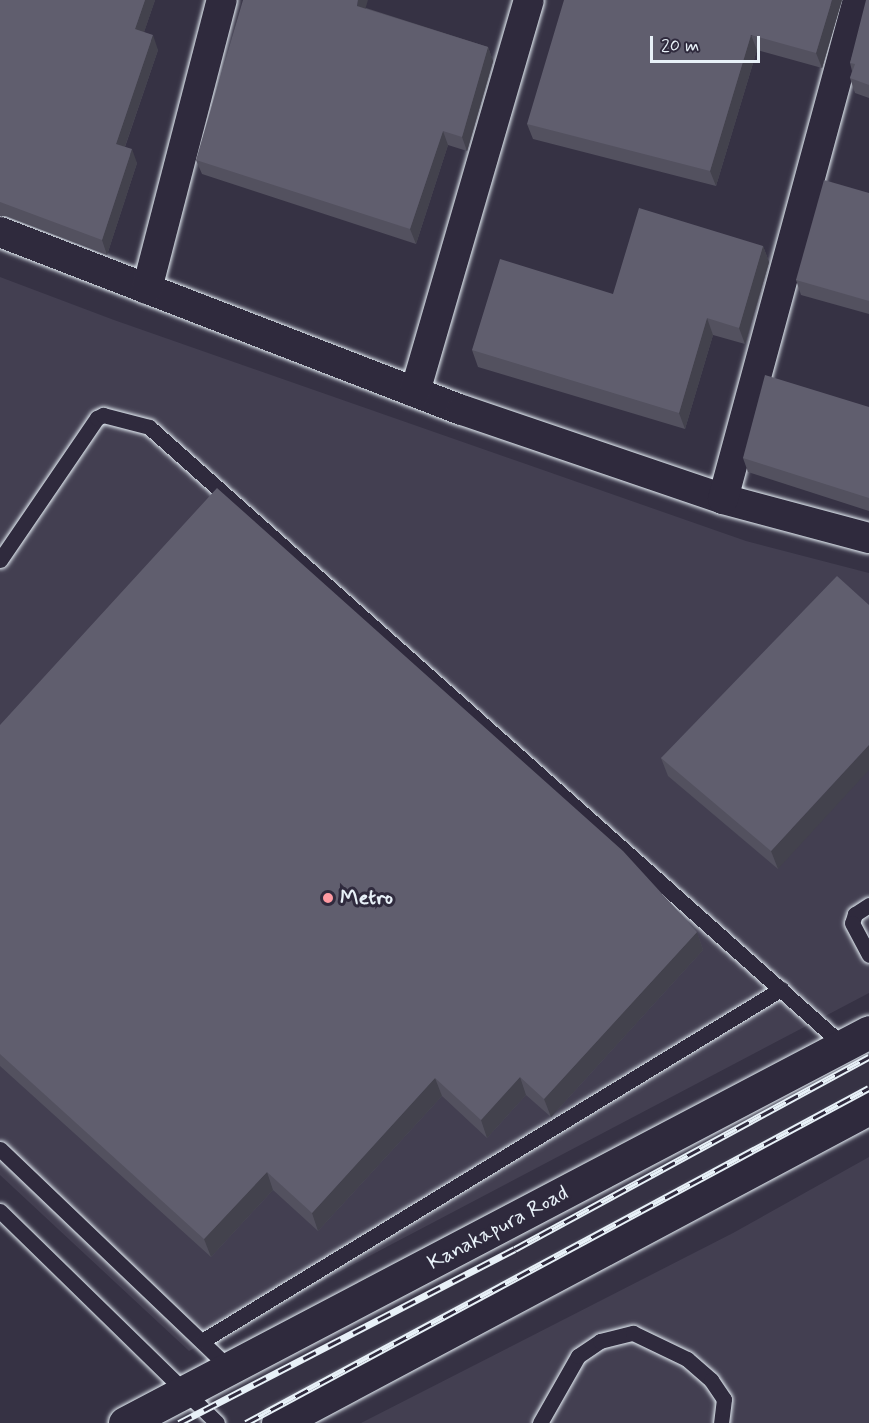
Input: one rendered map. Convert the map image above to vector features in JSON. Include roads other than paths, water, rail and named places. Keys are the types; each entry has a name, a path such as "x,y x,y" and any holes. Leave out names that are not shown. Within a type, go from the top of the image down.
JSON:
{"highway":[{"name":"Kanakapura Road","path":"125,1423 187,1393 856,1039"},
{"path":"290,1420 869,1108"}],"street":[{"path":"147,289 222,0"},
{"path":"415,392 529,0"},
{"path":"723,499 858,0"},
{"path":"0,232 415,392 723,499 869,538"}],"lane":[{"path":"0,560 97,418 103,415 149,427 781,989 856,1039"},
{"path":"869,905 855,914 852,923 869,955"},
{"path":"202,1341 781,989"},
{"path":"0,1149 231,1369"},
{"path":"0,1211 218,1423"},
{"path":"540,1423 578,1356 600,1341 633,1333 687,1359 711,1380 724,1400 721,1423"}],"railway":[{"path":"179,1423 515,1249 869,1057"},
{"path":"246,1423 869,1088"}],"place":[{"name":"Metro","path":"328,898"}]}
